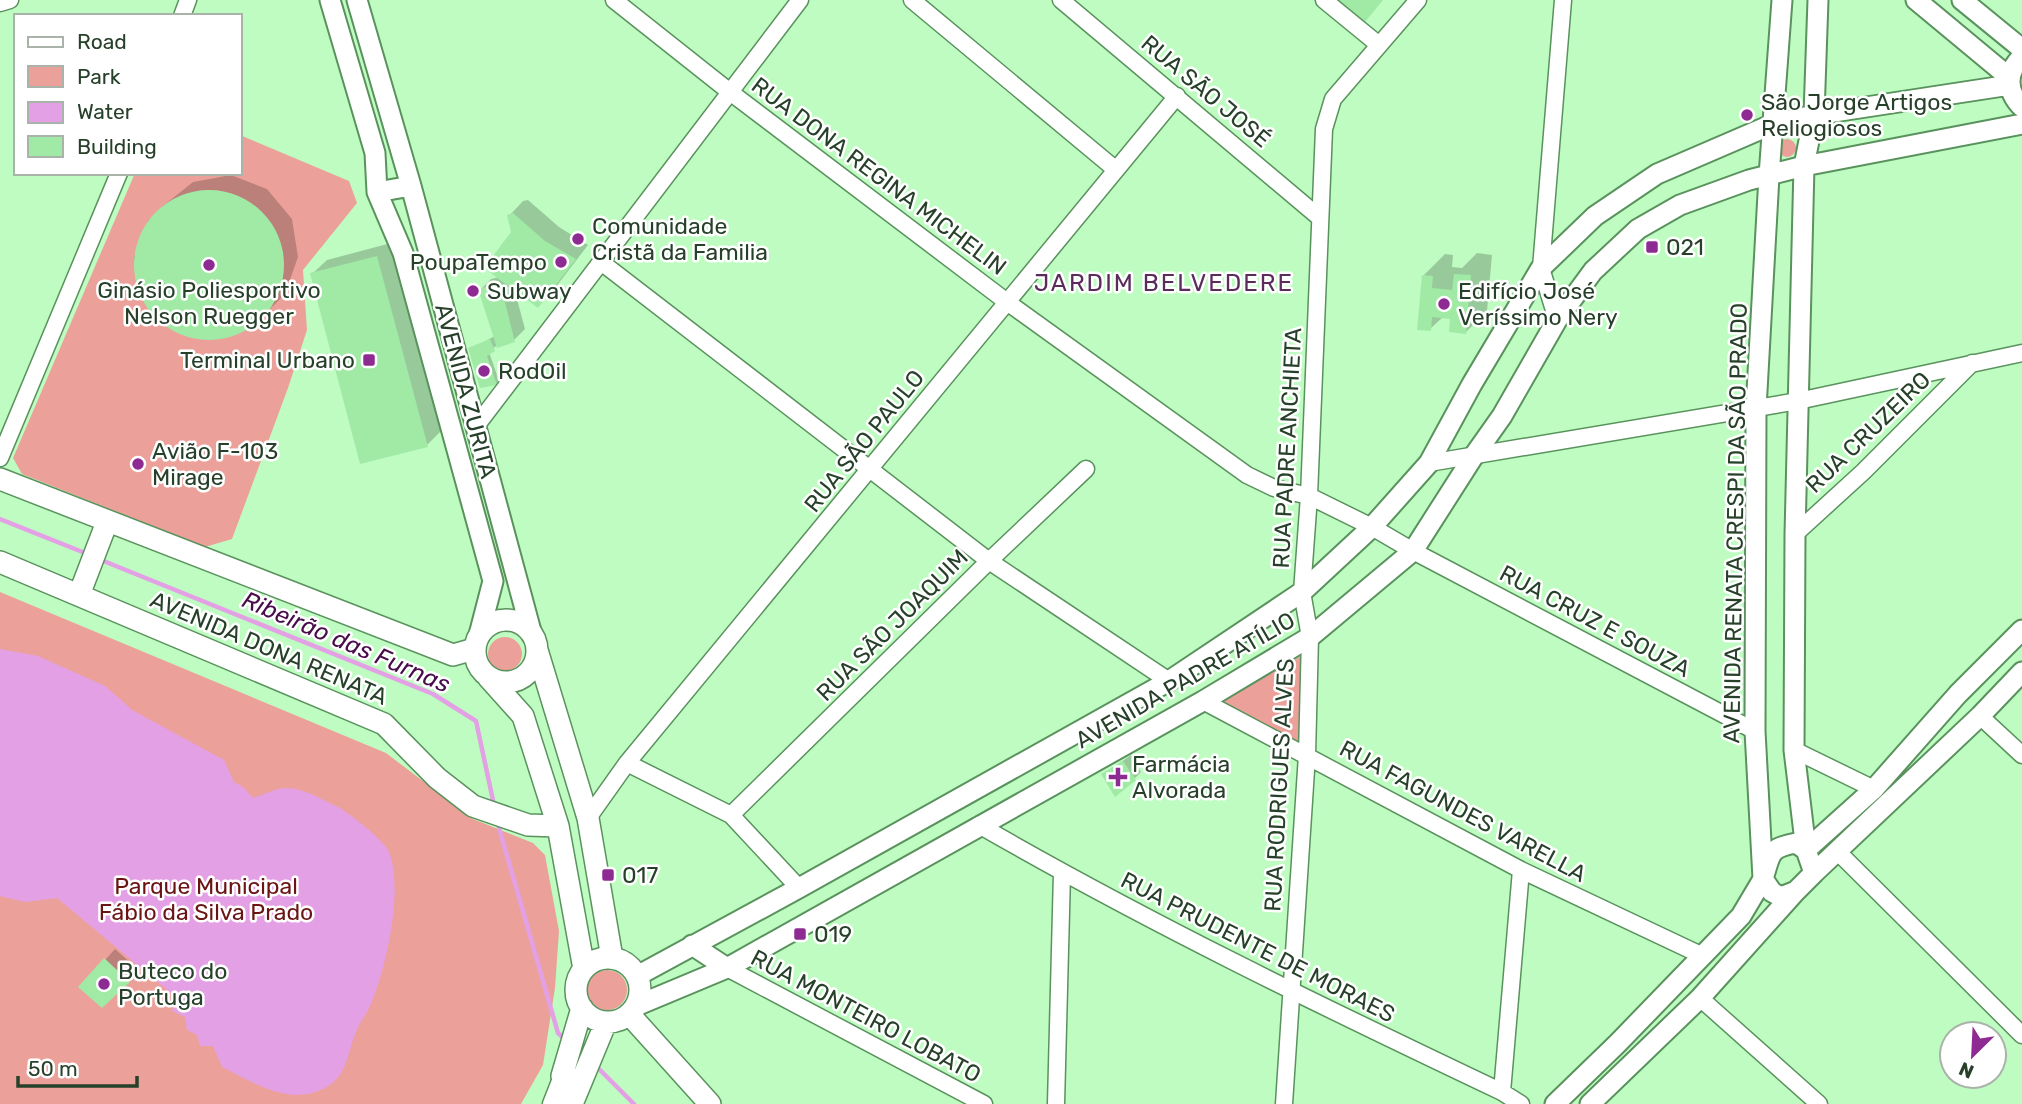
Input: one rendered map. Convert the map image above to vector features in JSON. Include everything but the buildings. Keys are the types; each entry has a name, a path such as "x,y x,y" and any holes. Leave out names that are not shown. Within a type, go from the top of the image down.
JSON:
{"main road":[{"path":"0,479 104,530 453,655 476,642 495,621 516,622 535,642 556,720 588,818 612,958"},
{"path":"79,595 104,530"},
{"name":"AVENIDA DONA RENATA","path":"0,562 384,724 438,778 473,806 528,825 558,826"},
{"path":"476,642 477,665 523,716 558,826 584,968"},
{"path":"488,677 507,682 525,676 532,669 535,642"},
{"path":"612,958 631,967 640,986 640,997 622,1019 606,1022 588,1015 577,998 576,988 584,968 592,962 612,958"},
{"path":"569,1104 562,1076 582,1008"},
{"path":"632,1010 710,1104"},
{"path":"569,1104 606,1022"}],"street":[{"path":"0,3 10,0"},
{"name":"AVENIDA ZURITA","path":"330,0 374,153 377,192 403,253 492,581 476,642"},
{"name":"AVENIDA ZURITA","path":"357,0 411,186 535,642"},
{"name":"RUA DONA REGINA MICHELIN","path":"614,0 730,92 1007,302 1247,475 1274,488 1309,496 1372,527"},
{"path":"477,425 800,0"},
{"path":"912,0 1115,169"},
{"name":"RUA SÃO JOSÉ","path":"1061,0 1321,218"},
{"path":"1324,0 1379,46"},
{"name":"RUA PADRE ANCHIETA","path":"1310,637 1302,592 1309,496 1324,129 1333,99 1418,0"},
{"path":"1557,320 1541,268 1563,0"},
{"name":"AVENIDA RENATA CRESPI DA SÃO PRADO","path":"1763,879 1755,731 1756,409 1782,0"},
{"path":"1814,873 1806,850 1794,750 1795,534 1804,166 1814,115 1818,0"},
{"path":"1916,0 2010,82"},
{"path":"1962,0 2022,49"},
{"path":"2022,57 2015,63 2010,82 2011,94 2022,107"},
{"name":"AVENIDA PADRE ATÍLIO","path":"637,976 1169,681 1302,592 1372,527 1429,463 1541,268 1595,216 1657,174 1773,124 2010,82"},
{"name":"RUA SÃO PAULO","path":"588,818 627,763 1177,96"},
{"name":"AVENIDA PADRE ATÍLIO","path":"632,1010 727,968 1203,701 1310,637 1413,551 1473,457 1503,416 1557,320 1593,271 1638,229 1680,205 1749,180 1804,166 2022,124"},
{"path":"0,458 118,175"},
{"path":"377,192 411,186"},
{"path":"600,262 989,561 1169,681"},
{"path":"1429,463 1756,409 2022,353"},
{"name":"RUA CRUZEIRO","path":"1795,534 1863,472 1973,363"},
{"name":"RUA SÃO JOAQUIM","path":"731,815 1086,469"},
{"name":"RUA CRUZ E SOUZA","path":"1372,527 1755,731"},
{"path":"1806,850 1874,789 1958,694 2022,630"},
{"name":"RUA RODRIGUES ALVES","path":"1284,1104 1289,991 1307,755 1310,637"},
{"path":"1590,1104 1700,998 1814,873 1980,716 2022,672"},
{"name":"RUA FAGUNDES VARELLA","path":"1203,701 1521,870 1703,956"},
{"path":"1980,716 2022,755"},
{"path":"1794,750 1874,789"},
{"path":"627,763 731,815 799,888"},
{"name":"RUA PRUDENTE DE MORAES","path":"979,825 1062,873 1289,991 1502,1092 1521,1104"},
{"path":"1555,1104 1741,916 1763,879 1770,855 1778,846 1796,844 1806,850"},
{"path":"1838,852 2022,1035"},
{"path":"1502,1092 1521,870"},
{"path":"1056,1104 1062,873"},
{"path":"1763,879 1772,892 1781,897 1796,891"},
{"path":"692,945 727,968"},
{"name":"RUA MONTEIRO LOBATO","path":"727,968 985,1104"},
{"path":"1700,998 1819,1104"},
{"path":"551,1104 562,1076"}],"green space":[{"path":"242,136 349,181 357,203 303,270 307,330 232,539 205,547 22,474 13,458 134,175 242,175"},
{"path":"1787,139 1793,142 1796,148 1793,154 1787,157 1781,154 1778,148 1781,142"},
{"name":"Parque Municipal Fábio da Silva Prado","path":"0,592 386,753 473,819 533,843 545,855 559,931 555,988 543,1065 521,1104 0,1104"},
{"path":"505,637 517,642 522,654 517,666 505,671 493,666 488,654 493,642"},
{"path":"1301,656 1300,745 1218,702"},
{"path":"607,970 621,976 627,990 621,1004 607,1010 593,1004 587,990 593,976"}],"water":[{"path":"0,649 38,656 105,686 132,710 224,760 234,782 253,798 284,788 307,793 343,810 386,847 393,868 395,887 387,950 377,989 356,1032 344,1067 335,1081 318,1091 293,1095 268,1089 222,1067 213,1046 200,1046 197,1035 187,1030 185,1017 172,1011 178,999 57,898 25,902 0,896"}],"waterway":[{"name":"Ribeirão das Furnas","path":"0,519 90,555"},
{"name":"Ribeirão das Furnas","path":"101,560 433,694 476,721 494,805"},
{"name":"Ribeirão das Furnas","path":"497,821 558,1033 567,1041"},
{"name":"Ribeirão das Furnas","path":"595,1065 634,1104"}],"place":[{"name":"São Jorge Artigos Reliogiosos","path":"1747,115"},
{"name":"Comunidade Cristã da Familia","path":"578,239"},
{"name":"021","path":"1652,247"},
{"name":"PoupaTempo","path":"561,262"},
{"name":"Ginásio Poliesportivo Nelson Ruegger","path":"209,265"},
{"name":"Subway","path":"473,291"},
{"name":"Edifício José Veríssimo Nery","path":"1444,304"},
{"name":"Terminal Urbano","path":"369,360"},
{"name":"RodOil","path":"484,371"},
{"name":"Avião F-103 Mirage","path":"138,464"},
{"name":"Farmácia Alvorada","path":"1118,777"},
{"name":"017","path":"608,875"},
{"name":"019","path":"800,934"},
{"name":"Buteco do Portuga","path":"104,984"}],"district":[{"name":"JARDIM BELVEDERE","path":"1164,283"}]}
